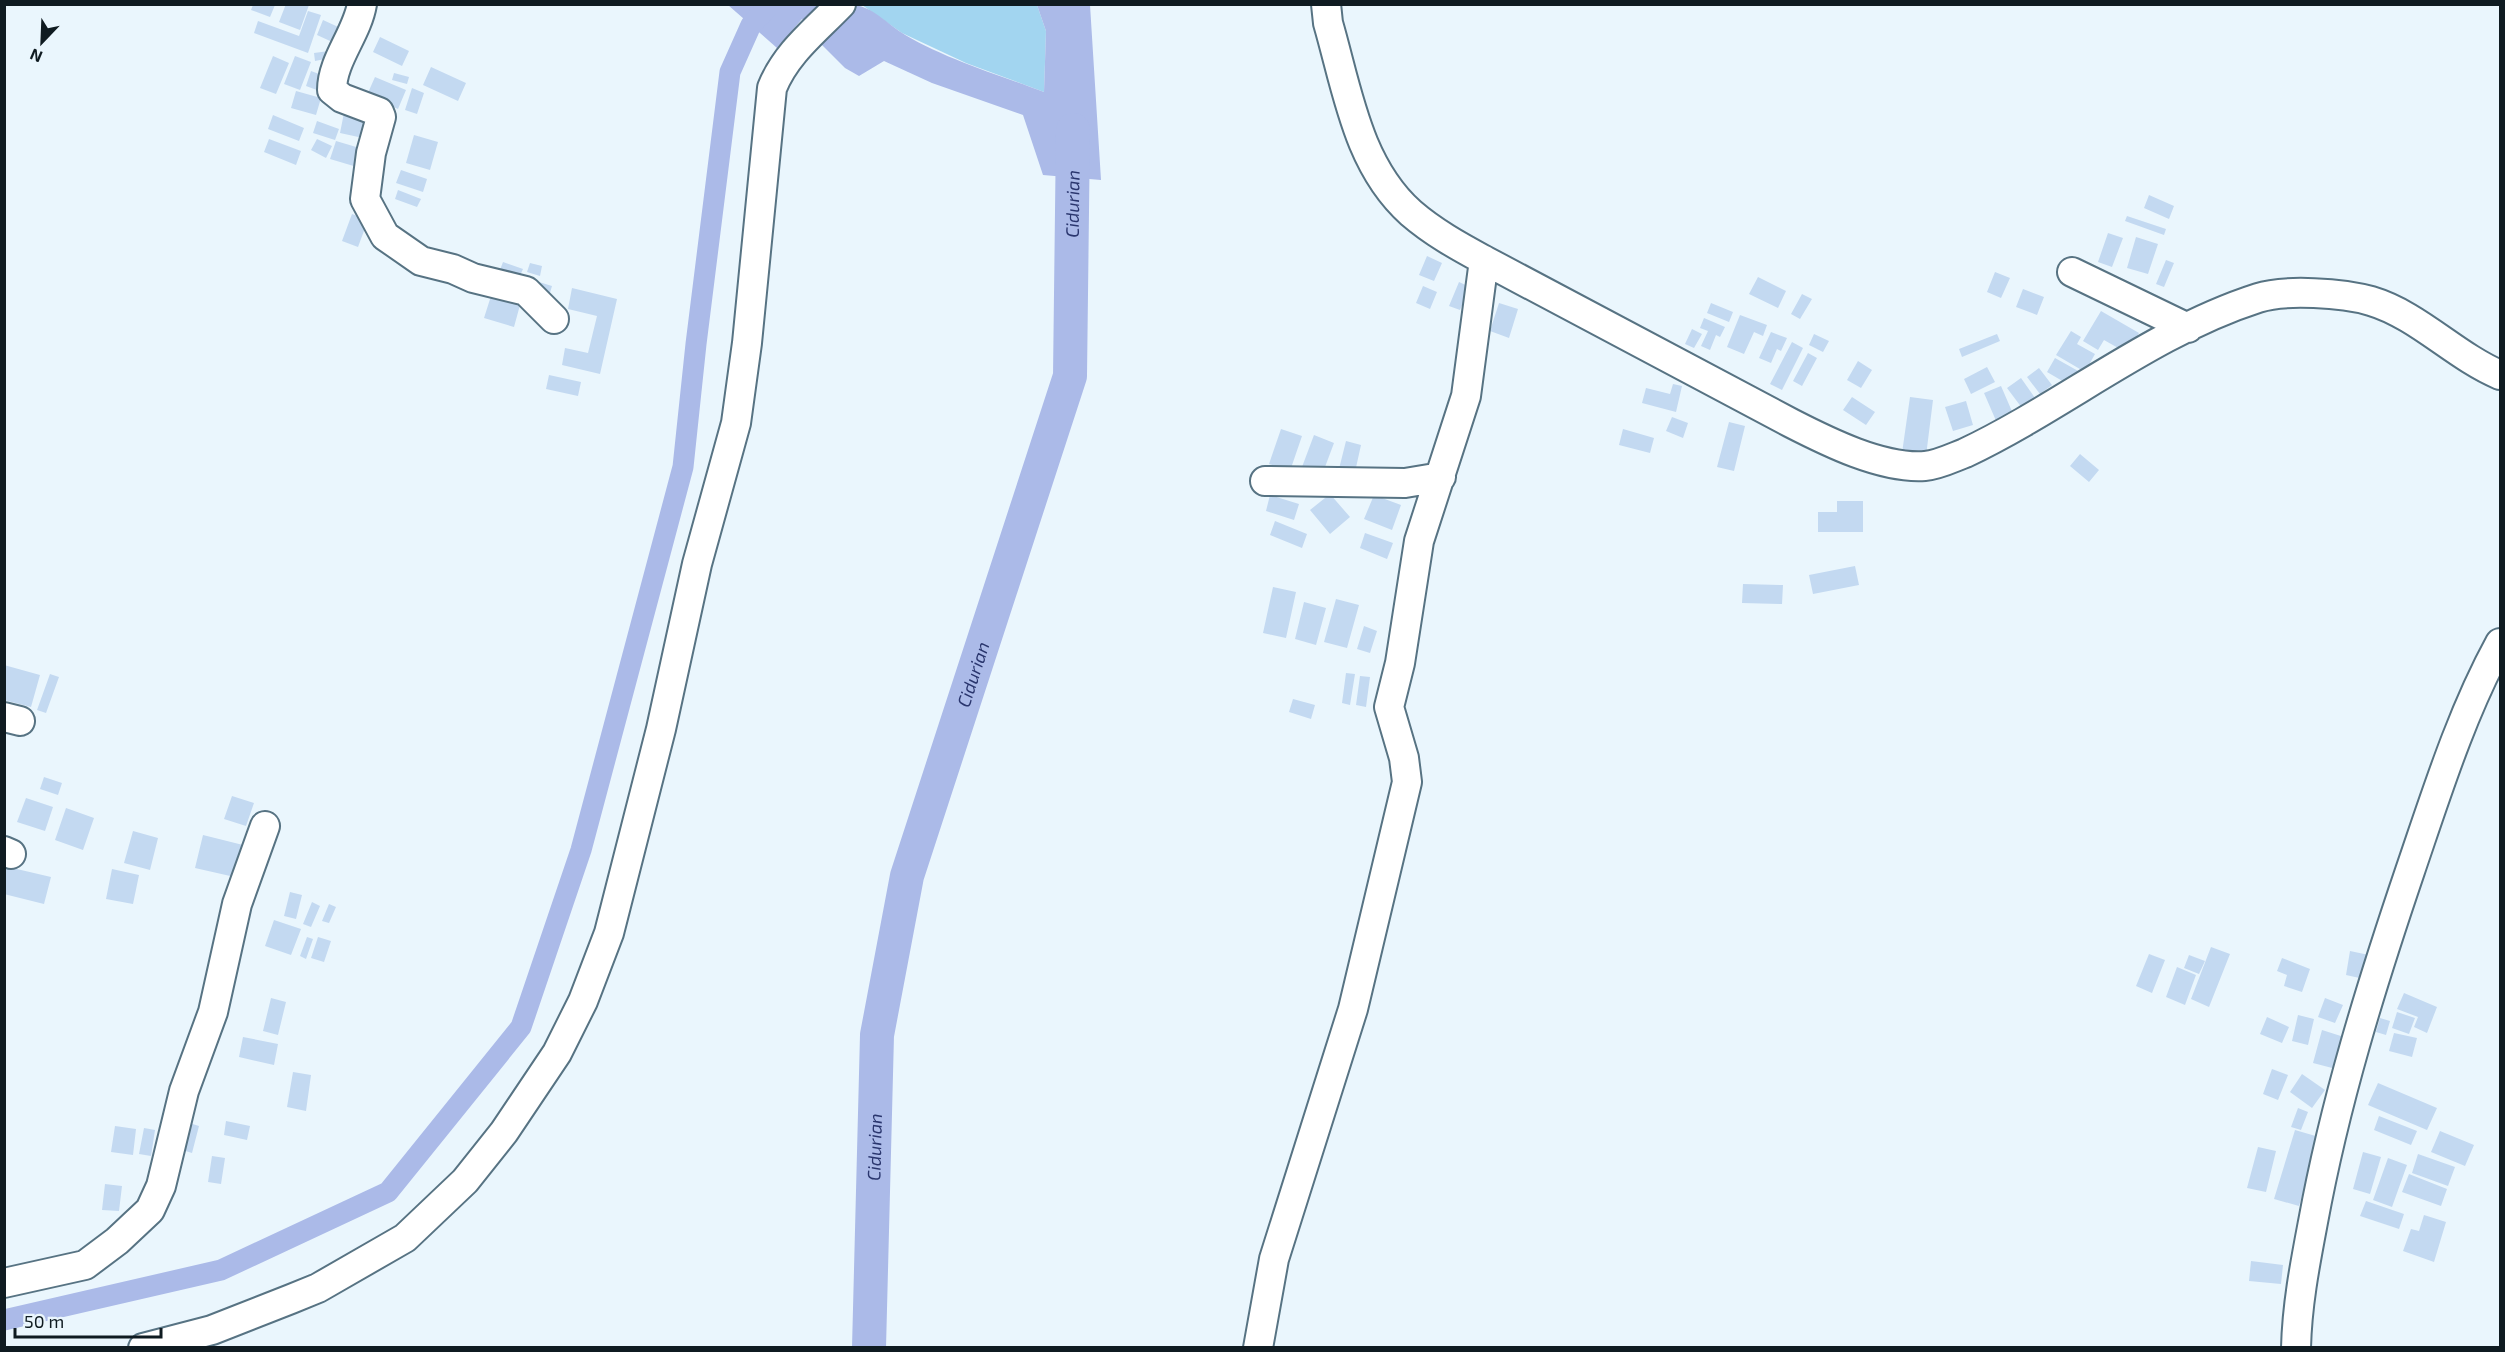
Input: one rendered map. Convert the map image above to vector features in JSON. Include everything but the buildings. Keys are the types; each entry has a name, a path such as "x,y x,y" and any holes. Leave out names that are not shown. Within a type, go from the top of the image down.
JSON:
{"street":[{"path":"362,4 360,17 341,56 332,90 342,98 379,112 381,117 370,153 365,199 385,236 421,261 453,269 473,278 520,288 554,319"},
{"path":"143,1347 212,1330 309,1292 405,1238 465,1181 504,1132 557,1053 583,1001 609,933 661,729 697,564 736,423 747,343 772,88 777,75 798,45 841,4"},
{"path":"1326,4 1328,22 1364,148 1377,172 1410,212 1443,237 1484,260 1830,443 1895,463 1915,465 1938,463 1986,443 2188,328 2260,297 2344,295 2373,301 2410,320 2500,375"},
{"path":"1258,1347 1274,1259 1353,1009 1407,782 1404,758 1389,707 1400,663 1419,541 1466,396 1484,260"},
{"path":"2072,272 2188,328"},
{"path":"1265,481 1405,483 1441,477"},
{"path":"2296,1347 2297,1310 2324,1164 2367,998 2435,798 2487,667 2500,643"},
{"path":"4,1283 85,1265 117,1241 150,1210 161,1186 184,1091 213,1012 237,904 265,826"}],"shaded area":[{"path":"728,5 835,5 811,27 802,19 777,48"},
{"path":"852,5 871,11 899,31 932,49 1044,92 1046,31 1037,5 1090,5 1101,180 1043,175 1023,115 932,83 884,61 859,76 845,68 819,42"},
{"path":"862,5 1037,5 1046,31 1044,92 966,63 902,33"}],"waterway":[{"path":"4,1320 221,1270 388,1192 521,1027 581,850 683,467 730,72 751,25 771,4"},
{"name":"Cidurian","path":"869,1348 877,1035 907,876 1070,376 1073,130"}]}
